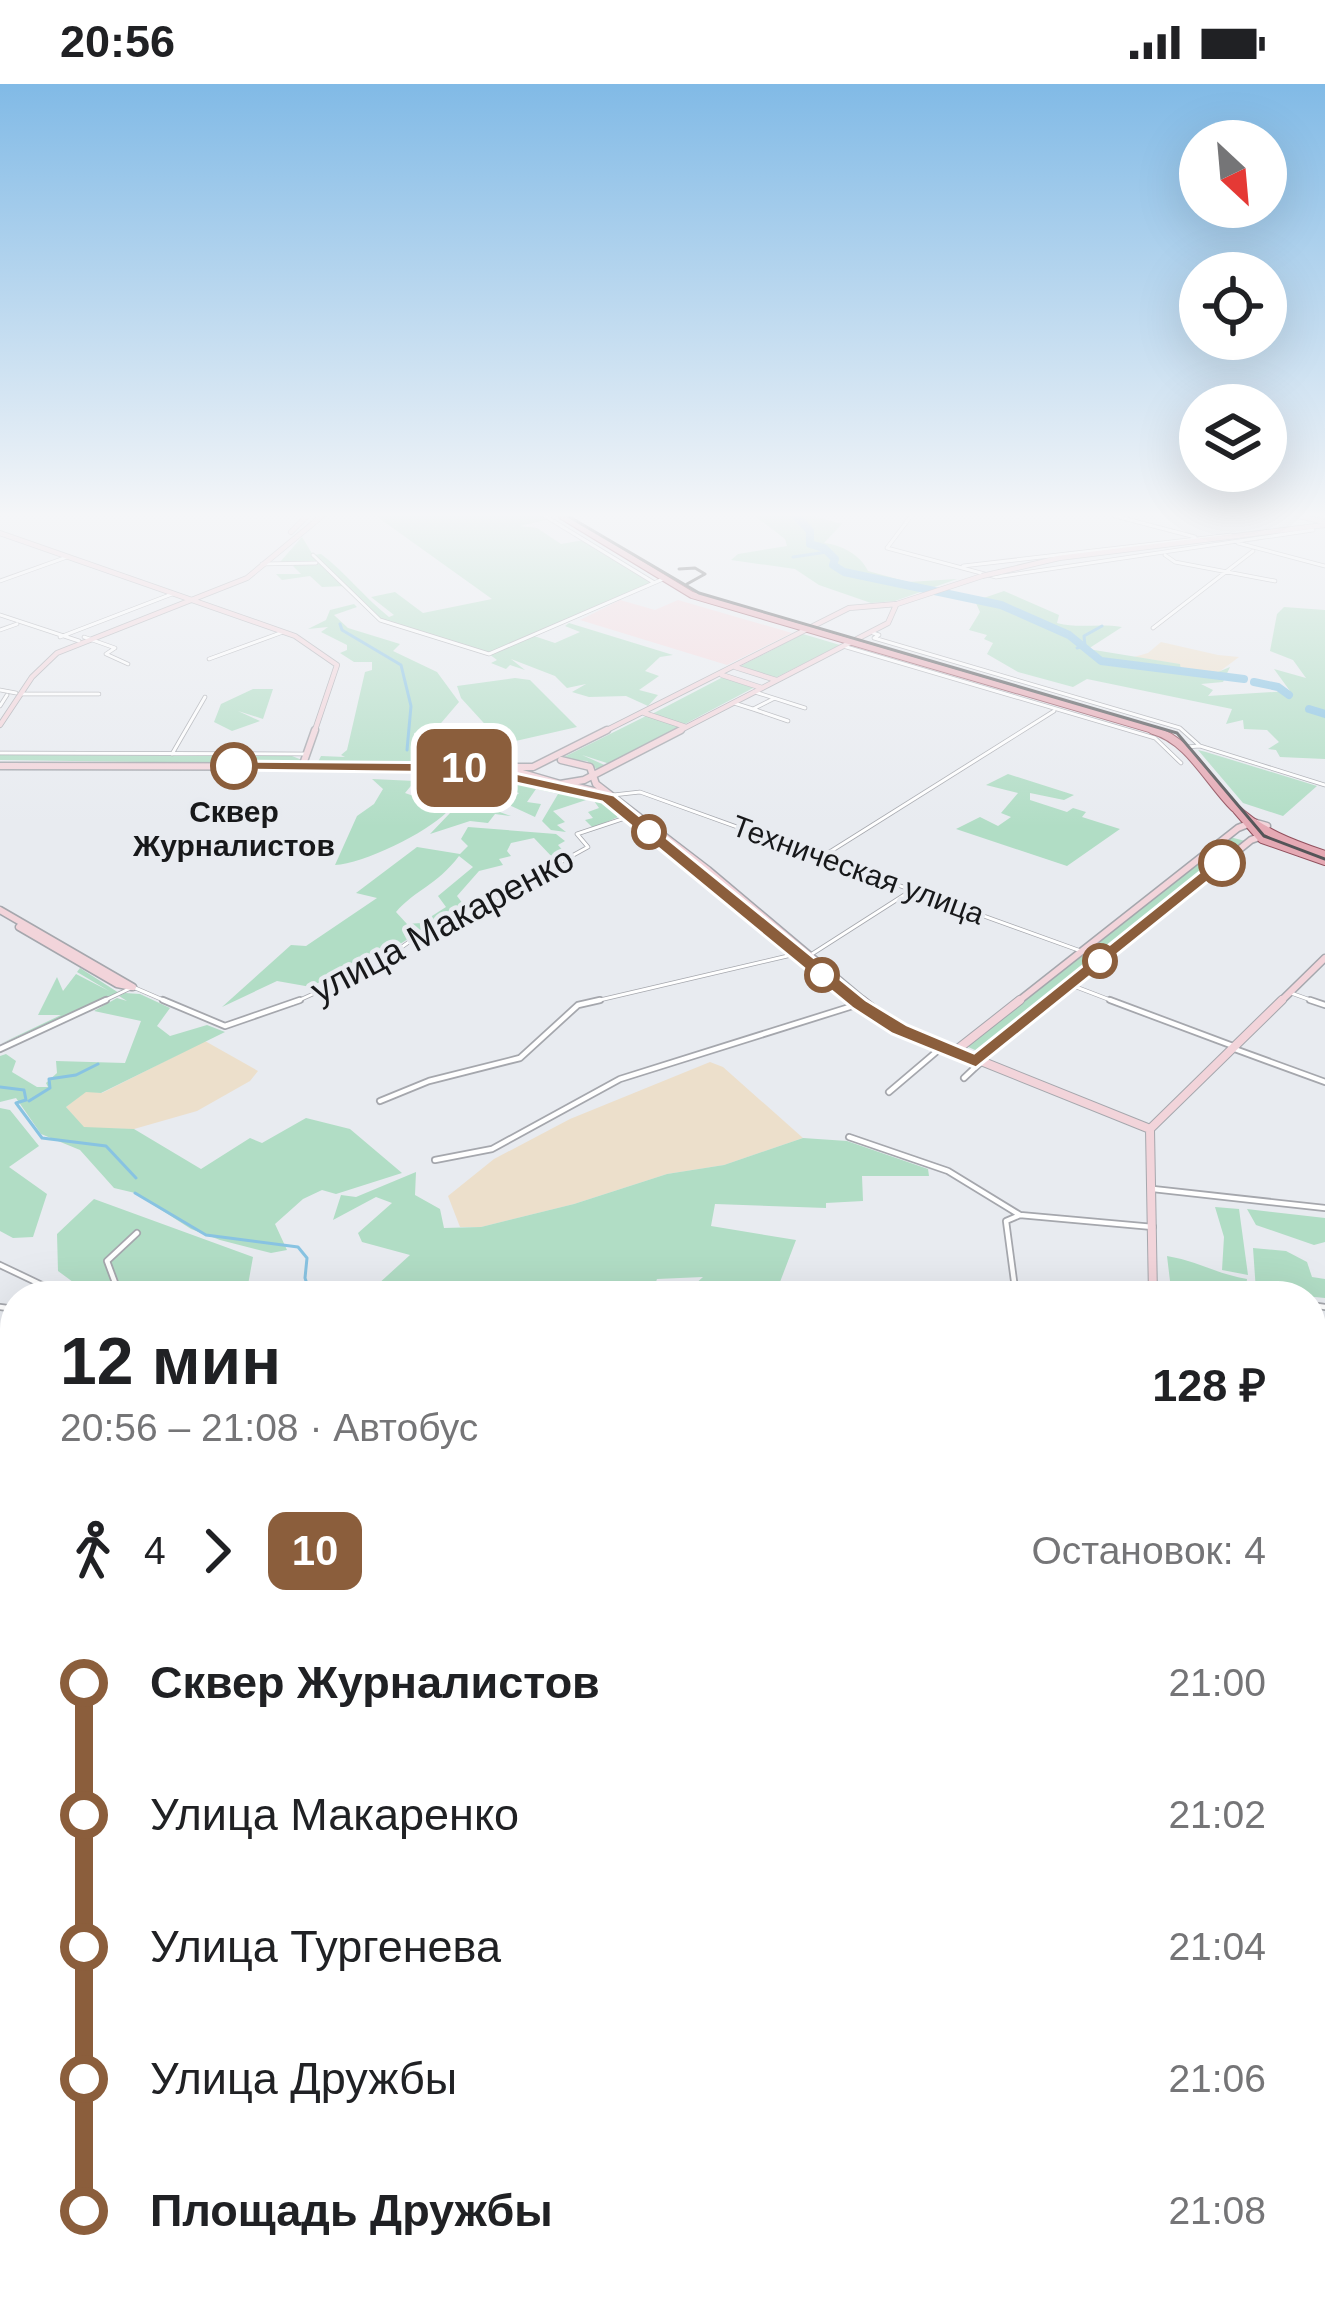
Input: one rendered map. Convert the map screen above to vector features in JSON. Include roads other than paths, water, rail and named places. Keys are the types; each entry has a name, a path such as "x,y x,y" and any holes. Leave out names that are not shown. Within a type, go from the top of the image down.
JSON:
{"main road":[{"path":"0,722 14,693 52,657 82,639 135,619"},
{"path":"247,619 308,643 337,665 302,766"},
{"path":"775,619 1061,707 1162,731 1186,747 1258,839 1325,858"},
{"path":"541,778 537,772 547,763 831,619"},
{"path":"565,784 592,778 890,619"},
{"path":"735,667 778,680"},
{"path":"720,675 759,690"},
{"path":"644,713 688,728"},
{"path":"470,768 526,764 567,753"},
{"path":"0,760 53,765 505,770 610,796"},
{"path":"505,770 547,763 581,762 590,767 592,778 610,796 810,953 880,1018 1150,1129"},
{"path":"604,789 598,776 612,766"},
{"path":"470,768 610,796"},
{"path":"1237,810 1325,858"},
{"path":"1242,822 1270,830"},
{"path":"954,1052 1242,822"},
{"path":"979,1062 1270,830"},
{"path":"0,913 117,984 133,987"},
{"path":"768,923 796,954 863,1003"},
{"path":"796,954 810,953"},
{"path":"1153,1281 1150,1129 1325,958"}],"street":[{"path":"13,619 60,637 116,649 106,654 128,664"},
{"path":"60,637 105,619"},
{"path":"379,619 489,654 567,619"},
{"path":"1153,628 1164,619"},
{"path":"0,630 21,622"},
{"path":"209,659 283,632"},
{"path":"873,633 879,635 874,638 945,661 1180,728 1200,746"},
{"path":"759,690 805,708"},
{"path":"0,691 99,694"},
{"path":"0,706 14,693"},
{"path":"172,754 205,697"},
{"path":"753,709 774,698"},
{"path":"734,703 788,721"},
{"path":"820,858 1061,707 1155,738 1180,764"},
{"path":"1186,747 1200,746 1325,785"},
{"path":"0,760 307,754"},
{"name":"Техническая улица","path":"610,796 640,792 1103,959"},
{"name":"улица Макаренко","path":"133,987 225,1027 273,1012 376,966 440,920 492,900 588,847 577,834 635,815"},
{"path":"810,953 912,890"},
{"path":"380,1101 429,1081 520,1058 578,1005 796,954"},
{"path":"1071,985 1325,1082"},
{"path":"0,1048 133,987"},
{"path":"1287,992 1325,1005"},
{"path":"434,1160 461,1158 520,1139 591,1090 620,1079 863,1003"},
{"path":"889,1093 942,1047"},
{"path":"964,1078 979,1062"},
{"path":"849,1137 948,1171 1021,1215 1153,1227"},
{"path":"1153,1189 1325,1208"},
{"path":"1009,1209 1006,1221 1014,1281"},
{"path":"1006,1221 1021,1215"},
{"path":"114,1281 107,1261 137,1233"},
{"path":"0,1265 34,1281"}],"waterway":[{"path":"1034,619 1069,635 1101,661 1244,679"},
{"path":"340,624 342,630 401,665 411,706 407,750"},
{"path":"1077,648 1085,646 1084,636 1102,626"},
{"path":"1254,682 1278,687 1289,695"},
{"path":"1309,709 1325,714"},
{"path":"29,1101 50,1088 49,1079 76,1075 98,1064"},
{"path":"0,1087 24,1090 26,1100 16,1103 42,1138 106,1146 136,1178"},
{"path":"135,1193 206,1235 298,1247 307,1258 306,1281"}],"tram line":[{"path":"789,619 1177,733 1264,836 1325,859"}],"place":[{"name":"Сквер Журналистов","path":"234,766"}]}
